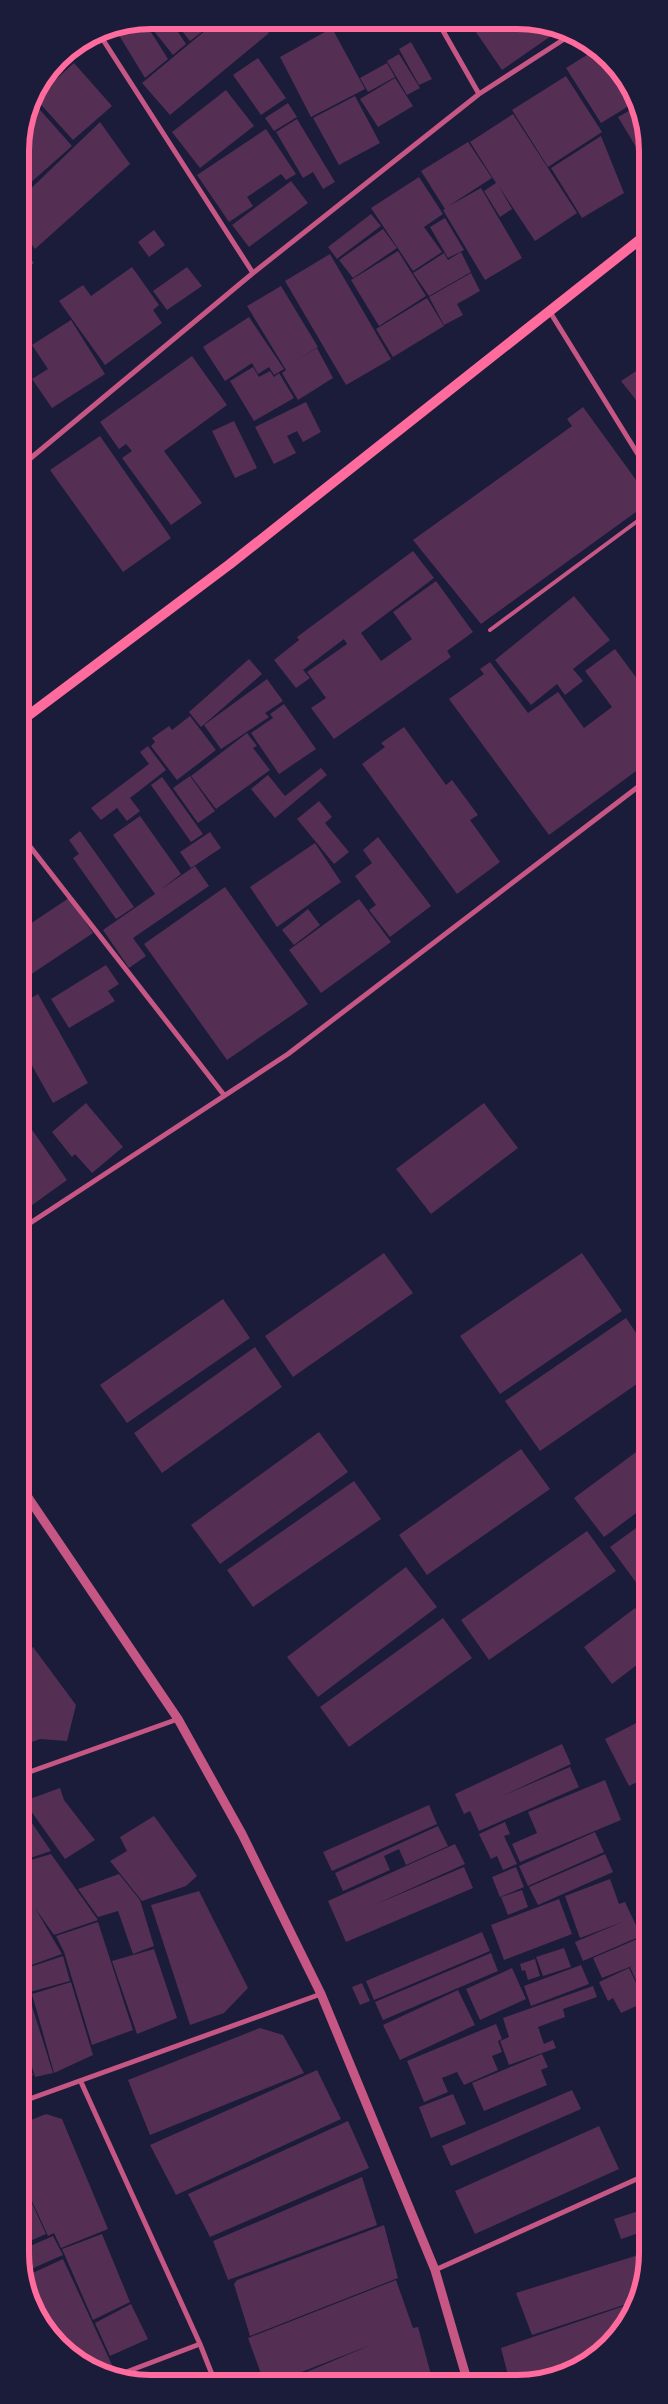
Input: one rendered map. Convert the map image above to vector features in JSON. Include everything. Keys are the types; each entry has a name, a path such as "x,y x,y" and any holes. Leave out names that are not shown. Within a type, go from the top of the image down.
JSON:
{"main road":[{"path":"29,714 230,564 639,240"}],"street":[{"path":"442,29 479,94"},
{"path":"102,39 254,273"},
{"path":"29,460 254,273 479,94 565,39"},
{"path":"550,312 639,456"},
{"path":"29,1225 296,1048 639,786"},
{"path":"29,846 224,1095"},
{"path":"29,1498 178,1719 242,1834 321,1994 435,2270 466,2375"},
{"path":"29,1773 178,1719"},
{"path":"29,2099 321,1994"},
{"path":"81,2082 200,2344 212,2375"},
{"path":"435,2270 639,2178"},
{"path":"125,2372 200,2344"}],"lane":[{"path":"490,630 639,520"}],"building":[{"path":"149,29 168,59 145,78 118,33"},
{"path":"152,29 176,29 186,44 173,55"},
{"path":"185,29 206,29 190,41 182,31"},
{"path":"207,29 266,29 269,33 170,115 142,83"},
{"path":"333,29 365,89 311,117 280,57"},
{"path":"474,29 525,29 549,33 551,36 502,70"},
{"path":"411,42 432,79 419,85 399,49"},
{"path":"590,53 609,70 619,83 630,105 601,123 566,68"},
{"path":"399,54 420,88 407,95 387,61"},
{"path":"258,58 286,98 261,115 233,75"},
{"path":"74,63 112,106 73,140 39,102 46,88"},
{"path":"387,63 395,77 368,92 360,78"},
{"path":"566,76 602,132 548,167 512,110"},
{"path":"395,78 413,106 378,127 360,99"},
{"path":"226,90 254,126 200,168 172,132"},
{"path":"355,96 380,143 339,165 313,118"},
{"path":"288,103 297,117 274,131 265,118"},
{"path":"37,107 72,146 29,184 29,143 31,127"},
{"path":"632,109 638,135 639,152 618,117"},
{"path":"513,114 577,213 535,241 498,185 512,209 500,217 484,191 496,183 470,142"},
{"path":"297,119 335,182 323,189 313,172 303,178 276,132"},
{"path":"100,122 130,164 35,249 29,241 29,190"},
{"path":"266,129 296,174 286,180 281,174 247,197 253,206 229,222 197,175"},
{"path":"601,136 624,193 582,218 551,168"},
{"path":"468,142 492,178 447,207 481,188 522,258 485,280 421,171"},
{"path":"419,177 443,214 424,227 442,252 413,271 371,208"},
{"path":"291,181 308,203 249,247 232,225"},
{"path":"371,214 381,226 337,259 328,247"},
{"path":"445,218 464,250 448,258 430,227"},
{"path":"383,229 397,248 353,278 339,260"},
{"path":"154,230 165,245 149,257 138,242"},
{"path":"398,251 426,296 379,326 351,280"},
{"path":"461,252 471,272 429,296 413,273 444,253 448,260"},
{"path":"330,254 391,359 346,385 285,281"},
{"path":"29,257 34,263 29,267"},
{"path":"132,267 159,305 153,310 162,323 105,365 59,301 83,285 91,296"},
{"path":"187,267 202,286 167,310 153,291"},
{"path":"471,273 480,291 457,304 463,315 444,325 429,297"},
{"path":"281,286 318,347 295,361 317,348 333,378 298,400 282,373 286,370 247,306"},
{"path":"427,298 444,326 393,357 376,329"},
{"path":"249,317 284,369 274,375 269,367 258,374 252,363 225,381 203,347"},
{"path":"71,320 105,374 52,408 32,379 48,369 32,345"},
{"path":"192,356 227,405 164,451 202,503 171,525 122,458 132,451 126,444 119,449 100,422"},
{"path":"253,367 259,377 270,371 274,377 279,373 294,398 254,421 230,381"},
{"path":"639,369 639,404 621,381"},
{"path":"306,402 321,432 303,442 297,431 287,436 296,453 274,464 255,427"},
{"path":"583,407 639,484 639,510 481,624 413,540 572,426 567,419"},
{"path":"234,421 257,468 235,478 212,431"},
{"path":"100,436 171,538 123,572 50,470"},
{"path":"413,551 434,578 361,633 381,661 412,639 393,612 436,581 473,632 447,651 451,657 334,739 311,708 326,698 307,672 347,644 344,639 303,670 310,678 296,688 274,660 299,640 297,637"},
{"path":"574,596 610,640 573,669 583,681 565,695 557,684 531,705 495,660"},
{"path":"615,649 639,681 639,769 549,835 449,699 484,674 480,669 490,662 528,713 558,692 584,728 612,707 585,671"},
{"path":"249,659 262,674 201,727 189,712"},
{"path":"267,679 283,701 265,713 269,717 221,749 204,725"},
{"path":"284,704 316,749 279,774 251,733 273,718 270,714"},
{"path":"190,716 216,750 177,780 151,746 155,742 152,738 169,726 172,730"},
{"path":"404,727 446,785 452,780 478,815 470,820 500,862 457,894 362,764 385,747 381,743"},
{"path":"247,733 257,746 253,748 270,770 216,809 191,776"},
{"path":"148,746 166,770 130,798 140,811 127,821 117,808 101,820 91,808 149,764 140,752"},
{"path":"321,768 327,775 275,818 251,789 268,775 285,796"},
{"path":"190,776 215,811 198,823 173,788"},
{"path":"162,777 203,834 191,842 151,785"},
{"path":"319,801 332,817 325,823 349,852 334,864 297,819"},
{"path":"140,816 181,874 160,890 195,866 209,886 133,938 146,956 129,968 103,930 155,894 113,835"},
{"path":"80,831 134,907 116,919 73,858 79,854 69,840"},
{"path":"210,832 221,848 191,868 180,852"},
{"path":"378,837 431,906 390,937 369,910 376,905 355,876 372,863 363,850"},
{"path":"315,843 341,882 277,927 250,887"},
{"path":"225,887 308,1004 227,1060 144,944"},
{"path":"69,898 93,933 29,976 29,925"},
{"path":"359,899 391,942 321,993 289,950"},
{"path":"308,909 320,925 294,945 282,930"},
{"path":"106,965 119,984 108,991 115,1001 69,1028 51,999"},
{"path":"38,994 88,1083 53,1103 29,1060 29,999"},
{"path":"86,1103 123,1147 92,1173 75,1154 72,1157 52,1132"},
{"path":"484,1103 518,1148 431,1214 396,1169"},
{"path":"29,1125 67,1180 29,1207"},
{"path":"384,1253 413,1293 293,1377 265,1336"},
{"path":"582,1253 622,1311 500,1394 460,1336"},
{"path":"223,1299 250,1338 127,1423 100,1385"},
{"path":"626,1318 639,1337 639,1383 540,1451 505,1401"},
{"path":"255,1347 282,1387 162,1473 134,1433"},
{"path":"319,1432 348,1472 220,1564 191,1525"},
{"path":"521,1449 550,1489 427,1575 399,1535"},
{"path":"639,1450 639,1511 604,1537 574,1498"},
{"path":"354,1481 381,1519 253,1607 227,1570"},
{"path":"639,1526 638,1585 610,1547"},
{"path":"587,1531 616,1571 489,1660 461,1620"},
{"path":"406,1567 437,1607 318,1697 287,1657"},
{"path":"635,1608 639,1613 639,1663 612,1684 584,1647"},
{"path":"443,1618 472,1658 349,1747 320,1707"},
{"path":"33,1647 76,1705 67,1741 40,1739 29,1743 29,1650"},
{"path":"639,1722 639,1781 629,1786 605,1739"},
{"path":"562,1744 571,1764 502,1796 570,1767 579,1787 479,1831 470,1811 464,1814 455,1794"},
{"path":"605,1780 621,1820 520,1862 512,1844 537,1833 528,1812"},
{"path":"60,1788 64,1800 95,1840 65,1859 31,1811 29,1799"},
{"path":"429,1805 437,1824 332,1871 323,1852"},
{"path":"154,1816 197,1876 186,1886 142,1901 110,1861 127,1851 120,1837"},
{"path":"29,1819 51,1851 29,1858"},
{"path":"505,1822 510,1834 504,1836 517,1864 503,1870 497,1856 491,1859 479,1834"},
{"path":"438,1826 448,1846 406,1865 399,1849 384,1856 390,1870 343,1891 335,1873"},
{"path":"595,1832 604,1852 528,1886 519,1866"},
{"path":"455,1844 465,1864 374,1905 464,1867 473,1888 346,1942 328,1901"},
{"path":"51,1854 98,1920 54,1935 35,1908 62,1954 29,1966 29,1861"},
{"path":"605,1854 613,1872 538,1905 529,1887"},
{"path":"516,1867 524,1887 500,1897 492,1877"},
{"path":"119,1874 140,1900 154,1946 133,1954 118,1911 98,1917 78,1889"},
{"path":"610,1879 619,1904 625,1902 639,1932 639,1937 583,1961 575,1942 625,1921 580,1938 565,1896"},
{"path":"522,1890 528,1907 508,1915 501,1897"},
{"path":"199,1891 248,1988 224,2013 190,2025 151,1905"},
{"path":"559,1899 572,1934 504,1960 491,1925"},
{"path":"98,1922 133,2030 92,2045 64,1952 56,1936"},
{"path":"482,1932 490,1951 374,2000 366,1981"},
{"path":"639,1938 639,1987 630,1967 637,1964 602,1978 593,1958"},
{"path":"564,1948 571,1967 543,1976 536,1957"},
{"path":"154,1949 177,2018 137,2034 112,1961"},
{"path":"491,1953 498,1971 383,2020 375,2002"},
{"path":"63,1956 70,1981 30,1992 29,1967"},
{"path":"535,1959 540,1976 528,1980 525,1970 522,1971 520,1964"},
{"path":"581,1965 589,1984 531,2006 524,1986"},
{"path":"512,1968 526,1999 480,2020 466,1989"},
{"path":"629,1968 639,1989 639,2005 621,2013 613,1998 608,2001 599,1982"},
{"path":"71,1982 93,2055 54,2073 32,1994"},
{"path":"362,1983 370,2001 360,2005 352,1987"},
{"path":"593,1986 597,1997 563,2009 565,2017 538,2027 544,2044 553,2040 556,2048 509,2065 500,2041 509,2037 503,2018"},
{"path":"458,1990 475,2025 400,2060 383,2025"},
{"path":"29,1996 53,2073 35,2077 29,2057"},
{"path":"496,2024 502,2039 498,2041 502,2052 492,2056 498,2070 464,2085 457,2072 442,2078 448,2092 424,2102 407,2061"},
{"path":"260,2028 283,2035 304,2073 150,2135 128,2080"},
{"path":"542,2054 548,2067 541,2070 547,2085 484,2111 472,2083"},
{"path":"29,2063 33,2075 29,2077"},
{"path":"317,2070 341,2119 176,2195 150,2145"},
{"path":"572,2090 581,2109 451,2166 442,2146"},
{"path":"453,2094 466,2124 431,2138 419,2107"},
{"path":"46,2114 62,2119 108,2229 61,2248 54,2233 48,2236 29,2194 29,2121"},
{"path":"348,2121 369,2168 210,2237 188,2194"},
{"path":"599,2126 619,2169 475,2234 455,2191"},
{"path":"362,2177 377,2225 228,2280 213,2241"},
{"path":"29,2197 46,2234 29,2241"},
{"path":"639,2211 639,2233 621,2239 614,2219"},
{"path":"384,2225 398,2278 250,2336 234,2284 237,2280"},
{"path":"102,2234 130,2302 93,2320 62,2249"},
{"path":"53,2236 63,2255 30,2269 29,2246"},
{"path":"639,2255 637,2277 629,2303 532,2335 516,2293"},
{"path":"63,2259 113,2367 110,2368 90,2359 70,2345 59,2334 41,2307 31,2274"},
{"path":"396,2280 413,2328 418,2327 431,2375 300,2375 373,2344 294,2375 261,2375 248,2338"},
{"path":"131,2304 148,2339 110,2356 95,2323"},
{"path":"627,2305 619,2321 609,2334 578,2359 556,2369 533,2374 508,2375 501,2348"},
{"path":"188,2372 193,2375 179,2375"}]}
